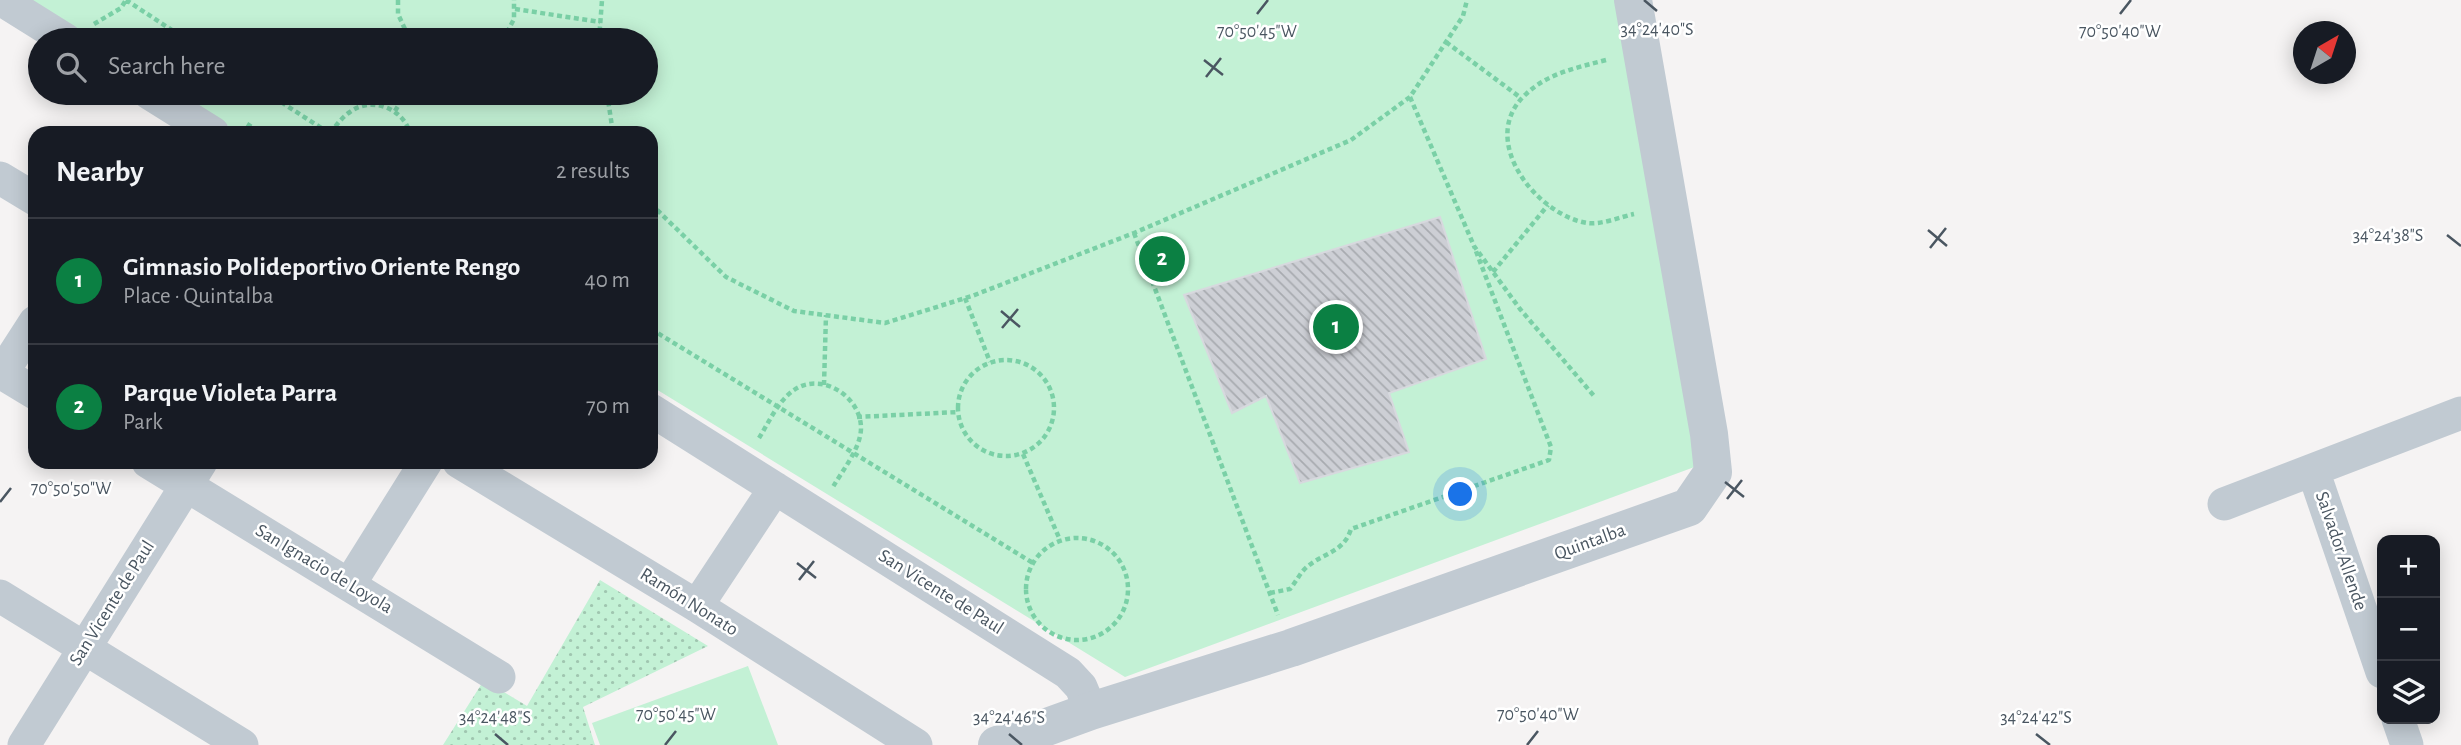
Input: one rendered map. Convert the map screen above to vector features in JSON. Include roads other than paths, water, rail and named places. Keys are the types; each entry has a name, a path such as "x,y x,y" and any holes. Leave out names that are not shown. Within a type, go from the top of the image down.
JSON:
{"street":[{"path":"2,0 65,28"},
{"name":"Quintalba","path":"997,745 1091,711 1291,648 1689,507 1713,472 1633,0"},
{"path":"168,105 202,126"},
{"path":"0,178 28,195"},
{"path":"28,332 1,372 28,389"},
{"path":"2224,504 2461,413"},
{"name":"San Vicente de Paul","path":"658,414 1068,673 1081,687 1091,711"},
{"name":"San Ignacio de Loyola","path":"175,469 194,474 349,585 499,677"},
{"path":"349,585 422,469"},
{"name":"Ramón Nonato","path":"471,469 697,606 916,745"},
{"name":"Salvador Allende","path":"2313,470 2378,661"},
{"name":"San Vicente de Paul","path":"24,745 194,474"},
{"path":"697,606 775,488"},
{"path":"0,596 242,745"},
{"path":"2400,724 2407,745"}],"place":[{"name":"Parque Violeta Parra","path":"1162,259"},
{"name":"Gimnasio Polideportivo Oriente Rengo","path":"1336,327"}]}
